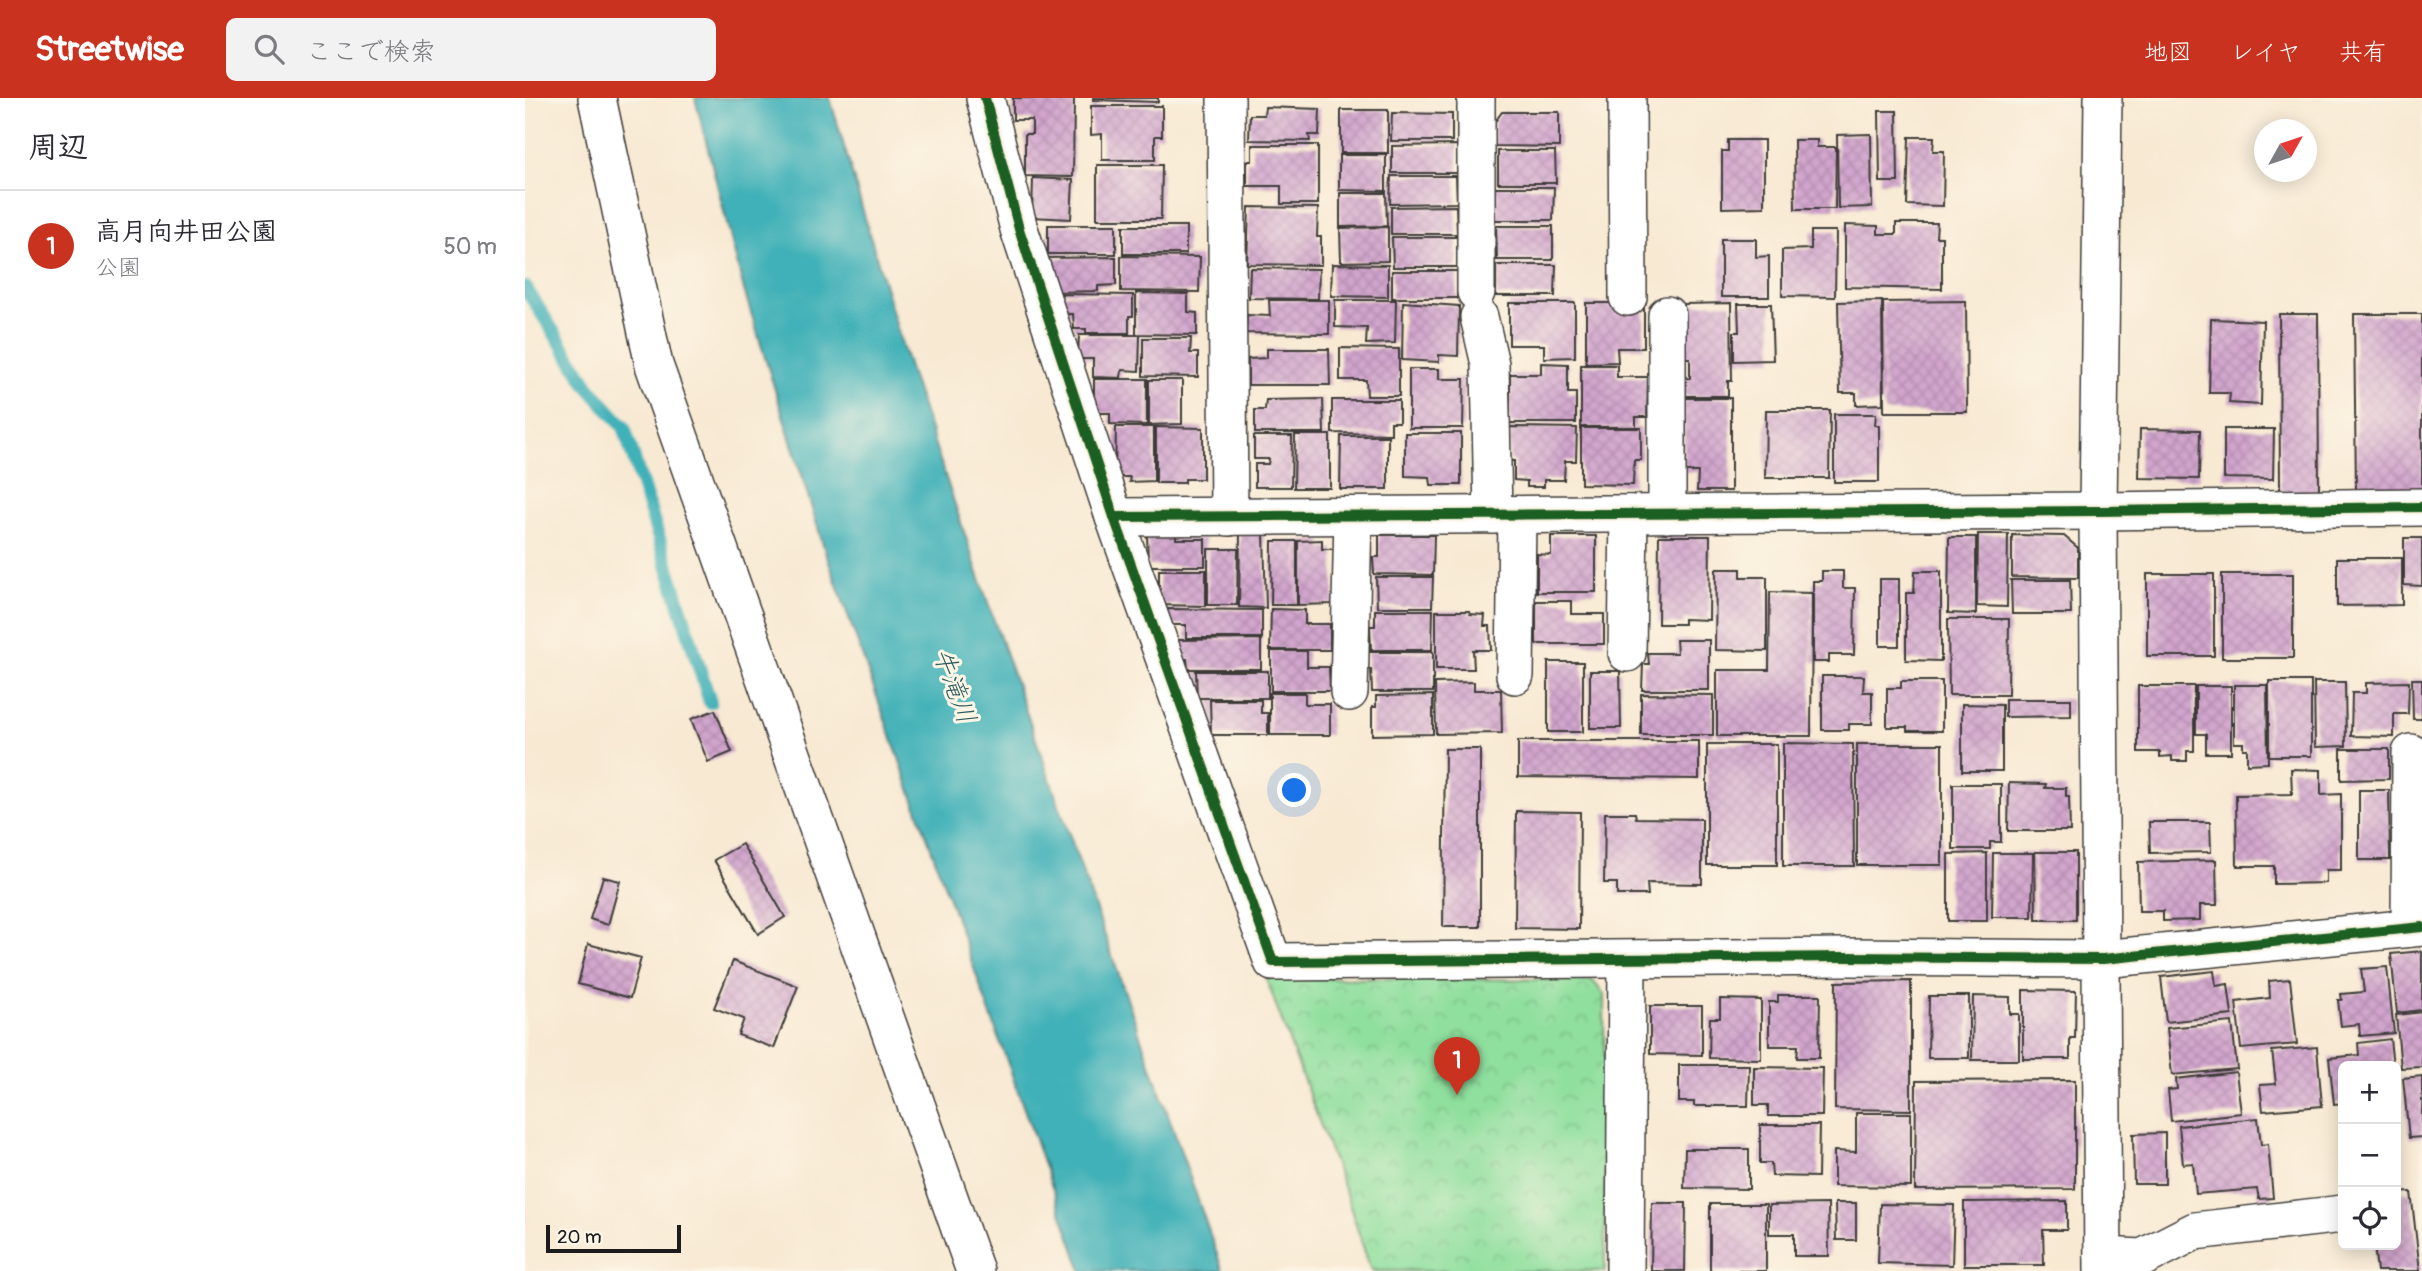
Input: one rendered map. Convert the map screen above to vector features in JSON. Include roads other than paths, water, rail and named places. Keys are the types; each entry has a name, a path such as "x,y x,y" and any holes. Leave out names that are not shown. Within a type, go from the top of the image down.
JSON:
{"street":[{"path":"597,98 654,365 975,1271"},
{"path":"985,98 1019,229 1114,517 1273,962 1844,957 2103,959 2416,928 2411,753"},
{"path":"1226,98 1229,517"},
{"path":"1476,98 1478,304 1490,364 1505,515 1515,675"},
{"path":"1627,98 1627,298"},
{"path":"2103,98 2098,511 2103,1263 2142,1258 2195,1231 2338,1215"},
{"path":"1667,315 1667,514"},
{"path":"1114,517 2422,507"},
{"path":"1627,653 1629,514"},
{"path":"1349,692 1353,516"},
{"path":"1625,1271 1627,960"}],"water":[{"name":"牛滝川","path":"695,98 830,98 908,365 990,609 1223,1271 1082,1271 826,554 744,290"}],"waterway":[{"path":"525,287 588,386 624,427 710,702"}],"place":[{"name":"高月向井田公園","path":"1457,1095"}]}
